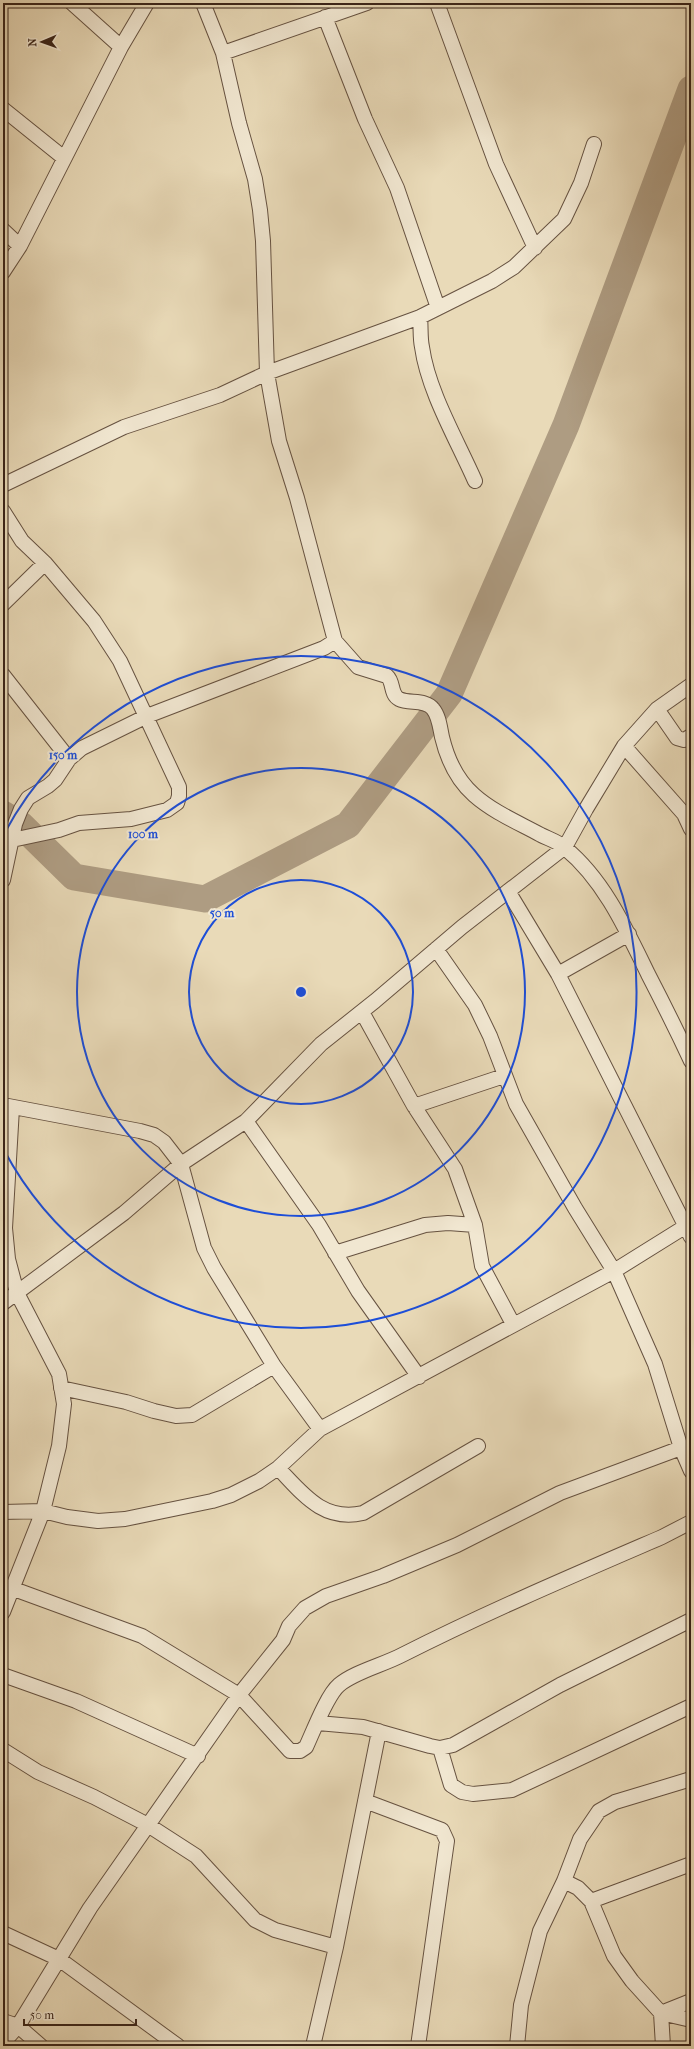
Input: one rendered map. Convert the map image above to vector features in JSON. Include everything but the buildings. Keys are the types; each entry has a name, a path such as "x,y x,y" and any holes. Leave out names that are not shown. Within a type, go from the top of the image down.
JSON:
{"street":[{"path":"72,3 121,47"},
{"path":"3,272 20,246 121,47 147,3"},
{"path":"203,3 224,53 239,123 255,179 263,241 267,373 279,441 297,498 335,642 358,667 387,676 391,679 393,693 397,698 404,701 428,704 433,708 437,715 446,751 458,775 473,794 492,808 565,847 594,878 629,934 691,1061"},
{"path":"224,53 325,17 348,6 367,3"},
{"path":"437,3 496,164 535,248"},
{"path":"325,17 365,119 397,188 438,308"},
{"path":"3,109 64,158"},
{"path":"3,485 124,427 220,395 267,373 420,317 492,281 514,267 564,219 581,183 594,144"},
{"path":"3,230 20,246"},
{"path":"420,317 421,346 426,367 435,393 475,481"},
{"path":"3,511 22,541 45,563 94,621 120,661 179,787 179,796 176,803 167,810 131,819 79,823 59,830 12,840"},
{"path":"3,604 45,563"},
{"path":"3,880 21,809 28,798 55,780 69,759 82,748 147,716 324,648 335,642"},
{"path":"3,675 69,759"},
{"path":"3,1303 124,1214 181,1164 246,1121 321,1044 362,1012 508,890 565,847 624,746 657,709 691,685"},
{"path":"657,709 677,738 684,740 691,736"},
{"path":"624,746 688,813 691,829"},
{"path":"3,1512 43,1511 66,1517 98,1521 125,1519 212,1502 231,1495 259,1481 278,1468 320,1429 419,1377 513,1324 614,1271 689,1229 558,974 508,890"},
{"path":"558,974 629,934"},
{"path":"436,950 475,1005 490,1036 504,1076 516,1104 575,1208 614,1271 655,1364 681,1448 691,1471"},
{"path":"362,1012 414,1106 455,1169 475,1225 482,1266 513,1324"},
{"path":"414,1106 504,1076"},
{"path":"3,1612 43,1511 59,1446 64,1404 58,1374 17,1293 8,1259 4,1228 7,1106 140,1130 164,1142 181,1164 204,1248 214,1268 274,1366 320,1429"},
{"path":"246,1121 319,1225 358,1291 419,1377"},
{"path":"335,1253 425,1225 448,1223 475,1225"},
{"path":"61,1388 126,1402 154,1412 176,1416 192,1415 274,1366"},
{"path":"278,1468 309,1500 340,1516 353,1515 364,1513 478,1446"},
{"path":"3,2043 18,2026 90,1908 198,1756 239,1695 283,1640 289,1626 305,1608 326,1596 383,1576 457,1546 560,1492 681,1448"},
{"path":"12,1588 142,1636 239,1695 290,1751 300,1751 306,1747 338,1686 467,1623 662,1537 691,1522"},
{"path":"318,1723 362,1727 440,1748 453,1745 560,1685 691,1620"},
{"path":"3,1675 76,1701 198,1756"},
{"path":"440,1748 451,1785 455,1790 473,1794 512,1790 691,1706"},
{"path":"313,2046 336,1947 378,1731"},
{"path":"3,1750 38,1772 94,1797 148,1825 196,1856 255,1920 275,1930 336,1947"},
{"path":"518,2046 522,2005 540,1931 564,1881 580,1839 599,1811 615,1802 691,1778"},
{"path":"365,1801 442,1830 447,1841 418,2046"},
{"path":"591,1901 691,1864"},
{"path":"564,1881 578,1888 591,1901 614,1956 632,1981 661,2013 691,2020"},
{"path":"3,1933 59,1959 178,2046"},
{"path":"661,2013 691,2001"},
{"path":"661,2013 663,2046"},
{"path":"3,2021 18,2026 42,2046"}],"waterway":[{"path":"3,814 21,825 74,877 205,899 348,825 449,694 566,425 691,89"}]}
